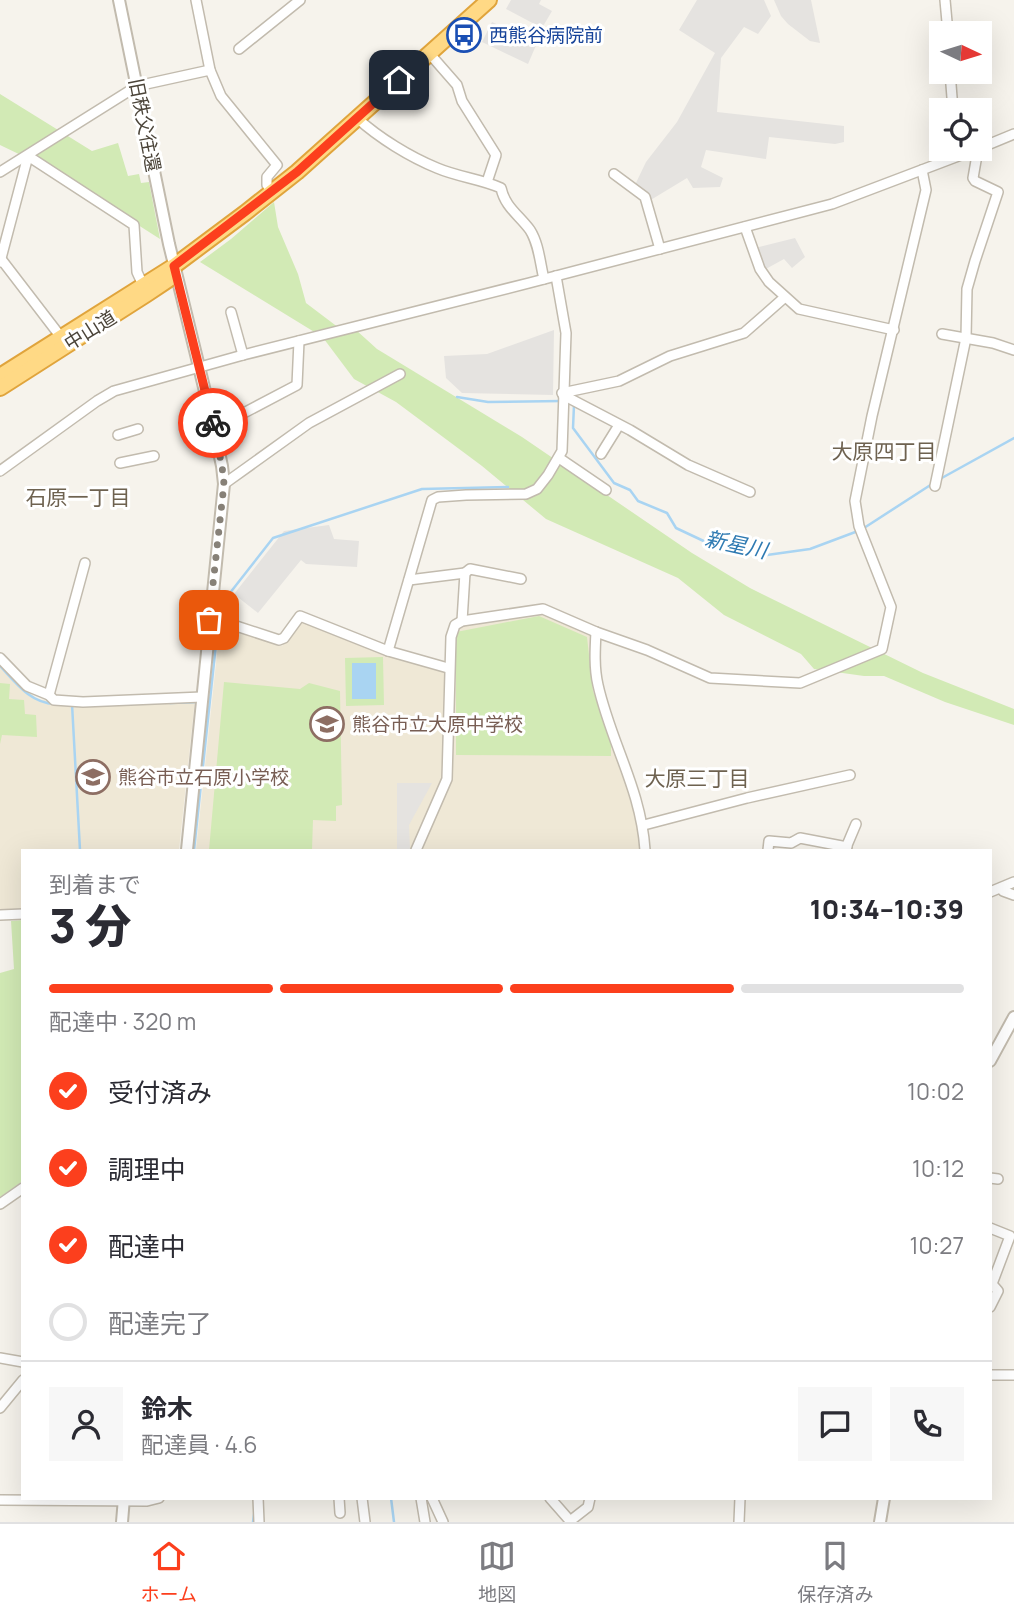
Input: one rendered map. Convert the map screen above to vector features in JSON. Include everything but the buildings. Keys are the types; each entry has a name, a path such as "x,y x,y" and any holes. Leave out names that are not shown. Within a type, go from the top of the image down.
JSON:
{"highway":[{"name":"中山道","path":"0,388 144,285 173,258 272,192 489,0"},
{"name":"中山道","path":"0,376 168,280 173,258"}],"street":[{"name":"旧秩父往還","path":"119,0 173,258 213,423 224,484 187,849"},
{"path":"239,49 300,0"},
{"path":"945,0 947,21"},
{"path":"200,2 210,70 221,96 276,165 267,177 267,185 272,192"},
{"path":"429,53 457,85 462,101 496,155 487,182"},
{"path":"0,172 137,86 210,70"},
{"path":"358,118 395,145 438,169 501,188 504,201 529,228 535,239 544,279"},
{"path":"992,143 1014,134"},
{"path":"28,156 0,261 63,341"},
{"path":"28,156 134,225 137,272 144,285"},
{"path":"0,471 114,391 243,355 832,204 939,161"},
{"path":"935,481 966,338 967,289 999,192 973,178 976,161"},
{"path":"416,849 447,779 448,668 451,637 455,625 462,621 543,609 710,678 808,682 881,649 891,607 861,529 855,501 926,190 922,170"},
{"path":"614,174 645,197 660,249"},
{"path":"744,226 760,269 769,282 799,309 894,330"},
{"path":"388,651 432,500 466,495 526,494 537,489 559,458 562,451 566,333 556,276"},
{"path":"562,394 619,381 670,356 744,333 785,297"},
{"path":"231,312 243,355"},
{"path":"942,334 1014,350"},
{"path":"213,423 240,415 297,385 299,341"},
{"path":"224,484 309,422 400,374"},
{"path":"562,394 688,466 750,492"},
{"path":"601,454 619,425"},
{"path":"118,435 138,429"},
{"path":"120,463 154,456"},
{"path":"559,458 606,490"},
{"path":"49,695 85,563"},
{"path":"409,580 470,569 521,579"},
{"path":"462,621 465,572"},
{"path":"211,620 279,640 284,638 300,616 388,651 448,668"},
{"path":"596,632 598,686 634,788 644,825 645,849"},
{"path":"0,657 27,686 49,695 54,700 201,701"},
{"path":"644,825 850,775"},
{"path":"768,849 769,841 791,843 800,838 846,848 856,824"},
{"path":"992,891 1014,883"},
{"path":"1001,888 1014,894"},
{"path":"0,915 21,914"},
{"path":"992,1057 1014,1017"},
{"path":"0,1204 21,1189"},
{"path":"992,1229 1010,1236 992,1284 998,1291 992,1303"},
{"path":"0,1359 21,1362"},
{"path":"992,1375 1014,1374"},
{"path":"0,1408 21,1382"},
{"path":"0,1500 21,1500"},
{"path":"121,1522 124,1500"},
{"path":"258,1500 259,1522"},
{"path":"339,1500 340,1513"},
{"path":"362,1500 365,1522"},
{"path":"421,1500 425,1522"},
{"path":"433,1500 443,1522"},
{"path":"552,1500 570,1521 588,1507 590,1500"},
{"path":"739,1522 740,1500"},
{"path":"880,1522 884,1500"}],"shaded area":[{"path":"511,0 541,0 539,4 552,11 542,28 506,9"},
{"path":"697,0 764,0 771,16 758,34 744,27 721,58 717,112 844,126 844,142 835,144 769,137 766,159 706,150 701,167 723,178 720,187 693,188 687,178 649,201 634,187 646,162 677,122 715,53 679,30"},
{"path":"774,0 811,0 820,43 810,41 788,24"},
{"path":"492,22 537,43 528,64 482,42"},
{"path":"795,238 805,257 792,268 784,259 764,270 755,248"},
{"path":"554,330 553,395 462,393 446,378 444,356 487,354"},
{"path":"329,525 334,539 359,541 357,567 306,564 301,560 258,613 234,594 284,531"},
{"path":"543,614 591,635 595,689 630,790 641,849 421,849 452,779 456,629 461,625"},
{"name":"熊谷市立大原中学校","path":"300,621 387,656 446,670 443,777 413,849 196,849 220,626 282,646"},
{"name":"熊谷市立石原小学校","path":"0,666 37,699 75,704 195,700 179,849 21,849 21,910 0,911"},
{"path":"397,783 432,783 409,825 410,849 397,849"}],"green space":[{"path":"0,94 92,151 118,143 128,176 139,174 141,183 149,182 160,239 52,170 0,145"},
{"path":"274,202 278,227 298,274 306,303 343,331 316,333 200,262"},
{"path":"356,330 377,349 522,437 692,553 750,588 923,673 1014,709 1014,725 945,702 884,676 814,669 801,654 724,615 678,578 546,519 482,466 396,402 354,379 324,339"},
{"path":"539,616 587,637 593,691 611,743 611,756 456,755 456,632"},
{"path":"383,657 384,705 346,706 345,658"},
{"path":"224,682 300,689 309,683 340,691 342,805 336,806 336,821 313,820 312,849 209,849"},
{"path":"0,683 10,684 9,699 24,700 25,714 36,715 37,737 2,735 0,744"},
{"path":"21,920 21,1182 0,1197 0,973 14,969 11,921"}],"water":[{"path":"352,663 376,663 376,699 352,699"}],"waterway":[{"name":"新星川","path":"457,397 488,402 562,401"},
{"name":"新星川","path":"574,405 573,428 614,483 630,490 638,501 667,513 676,528 710,544 767,555 810,549 858,531"},
{"name":"新星川","path":"940,479 1014,438"},
{"name":"新星川","path":"864,528 932,484"},
{"name":"新星川","path":"220,618 226,598 273,538 422,489 508,487"},
{"name":"新星川","path":"194,849 218,625"},
{"path":"0,666 31,696 55,704"},
{"path":"170,703 198,702"},
{"path":"72,704 80,849"},
{"name":"新星川","path":"391,1500 394,1522"},
{"path":"253,1522 255,1508"}],"way so far":[{"path":"209,620 224,484 213,423"}],"place":[{"name":"西熊谷病院前","path":"464,35"},
{"name":"熊谷市立大原中学校","path":"327,724"},
{"name":"熊谷市立石原小学校","path":"93,777"}],"district":[{"name":"大原四丁目","path":"884,452"},
{"name":"石原一丁目","path":"78,498"},
{"name":"大原三丁目","path":"697,779"}],"route":[{"path":"213,423 174,266 297,172 399,80"}]}
